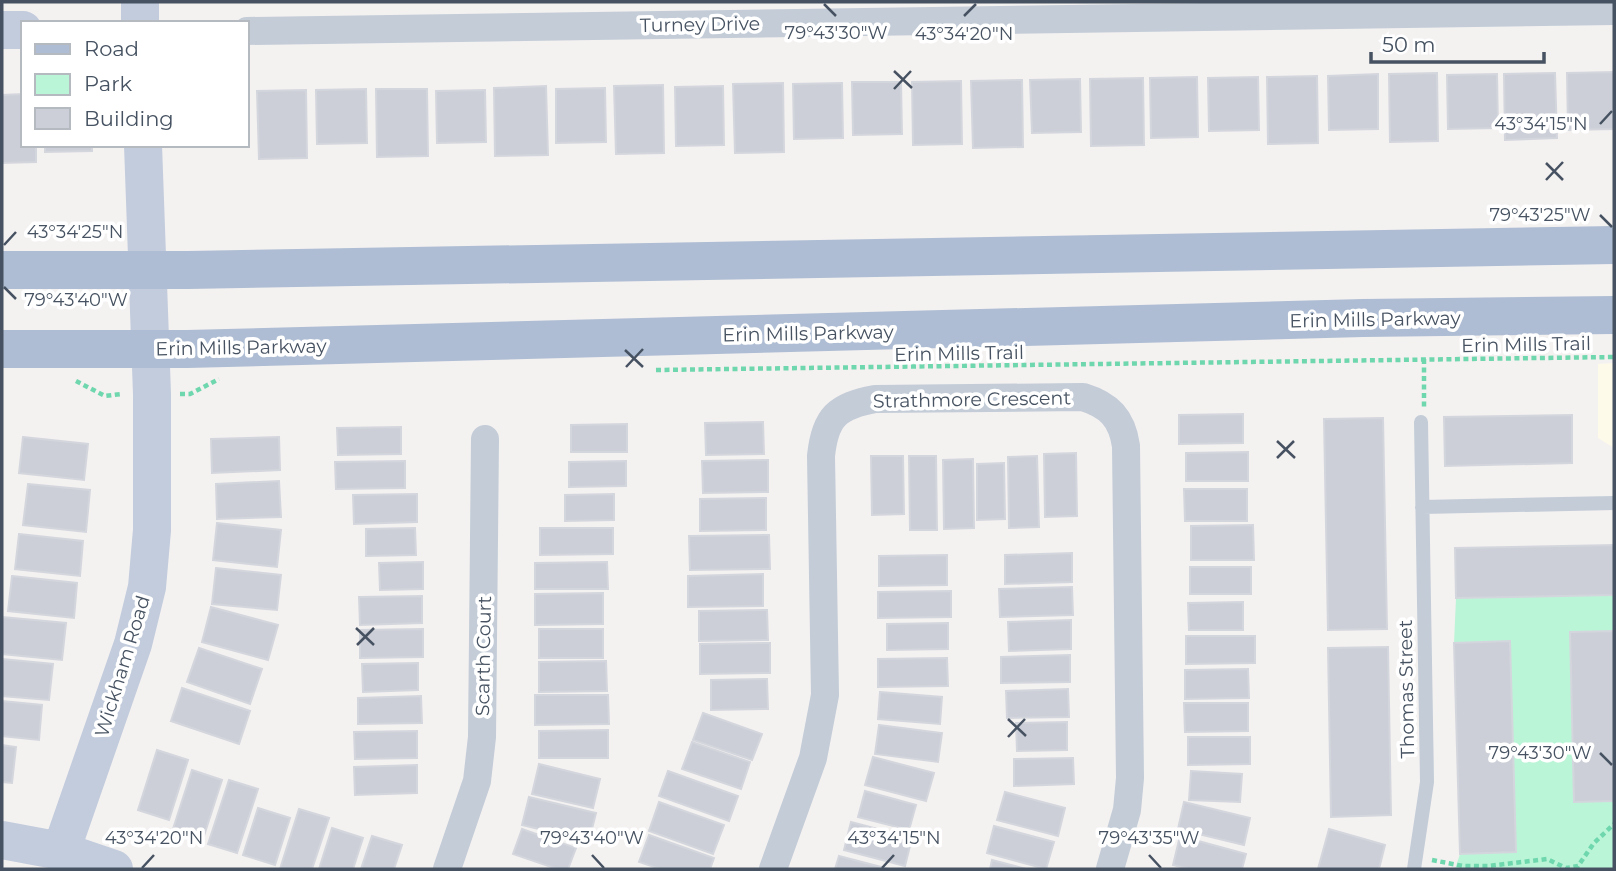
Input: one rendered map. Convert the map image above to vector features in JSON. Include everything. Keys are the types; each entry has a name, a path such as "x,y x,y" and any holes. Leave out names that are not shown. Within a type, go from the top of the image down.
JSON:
{"main road":[{"path":"2,270 146,271 1614,245"},
{"name":"Erin Mills Parkway","path":"2,349 148,349 1363,318 1614,315"}],"street":[{"path":"140,2 140,21"},
{"name":"Turney Drive","path":"248,31 1360,8 1614,11"},
{"path":"2,30 21,30"},
{"name":"Wickham Road","path":"61,851 133,644 147,587 152,530 143,147"},
{"name":"Strathmore Crescent","path":"773,869 813,758 822,717 825,656 821,456 823,435 829,421 841,409 875,399 1083,397 1098,401 1117,417 1124,429 1126,446 1130,778 1127,810 1110,869"},
{"name":"Scarth Court","path":"447,869 477,781 482,737 485,439"},
{"path":"2,840 61,851 114,869"}],"lane":[{"name":"Thomas Street","path":"1416,863 1427,782 1420,422"},
{"path":"1422,507 1614,503"}],"path":[{"name":"Erin Mills Trail","path":"654,370 1614,357"},
{"path":"1420,422 1425,404 1424,359"},
{"path":"184,394 203,389 226,374"},
{"path":"69,378 105,396 121,394"},
{"path":"1416,863 1463,866 1547,859 1566,868 1578,866 1594,843 1614,824"}],"shaded area":[{"path":"1614,363 1614,448 1598,438 1598,364"}],"green space":[{"path":"1614,595 1614,631 1570,632 1574,802 1614,801 1614,869 1455,869 1460,854 1516,852 1510,642 1454,643 1456,598"}],"building":[{"path":"1614,72 1614,129 1568,130 1567,73"},
{"path":"1437,73 1438,141 1390,142 1389,74"},
{"path":"1555,73 1557,138 1505,140 1504,74"},
{"path":"1378,74 1378,129 1329,130 1328,76"},
{"path":"1497,74 1498,128 1448,129 1447,75"},
{"path":"1317,76 1318,143 1268,144 1267,77"},
{"path":"1197,77 1198,137 1151,138 1150,78"},
{"path":"1258,77 1259,130 1209,131 1208,78"},
{"path":"1143,78 1144,145 1091,146 1090,79"},
{"path":"1080,79 1081,132 1032,133 1030,80"},
{"path":"1022,80 1023,147 973,148 971,81"},
{"path":"961,81 962,144 913,145 912,82"},
{"path":"852,82 901,82 902,134 853,135"},
{"path":"783,83 784,152 735,153 733,84"},
{"path":"842,83 843,138 794,139 793,84"},
{"path":"663,85 664,153 616,154 614,86"},
{"path":"546,86 548,155 495,156 494,88"},
{"path":"723,86 724,145 676,146 675,87"},
{"path":"605,88 606,142 556,143 556,89"},
{"path":"366,89 367,143 317,144 316,90"},
{"path":"376,89 427,89 428,156 377,157"},
{"path":"306,90 307,158 259,159 257,91"},
{"path":"485,90 486,142 437,143 436,91"},
{"path":"21,94 21,147 36,147 36,162 2,163 2,95"},
{"path":"45,147 92,147 92,151 45,152"},
{"path":"1243,414 1243,443 1179,444 1179,415"},
{"path":"1572,415 1572,463 1445,466 1444,417"},
{"path":"1383,418 1387,629 1328,630 1324,419"},
{"path":"763,422 764,454 706,455 705,423"},
{"path":"627,424 627,452 571,452 571,425"},
{"path":"401,427 401,454 338,455 337,428"},
{"path":"23,437 88,444 84,480 19,473"},
{"path":"279,437 280,470 212,473 211,439"},
{"path":"1248,452 1248,481 1186,481 1186,453"},
{"path":"1076,453 1077,516 1045,517 1044,454"},
{"path":"871,456 903,456 904,514 872,515"},
{"path":"909,456 936,456 937,530 910,530"},
{"path":"1037,456 1039,527 1009,528 1008,457"},
{"path":"973,459 974,528 944,529 943,460"},
{"path":"768,460 768,492 703,493 702,461"},
{"path":"405,461 405,488 336,489 335,462"},
{"path":"626,461 626,486 569,487 569,462"},
{"path":"1004,463 1005,519 977,520 977,464"},
{"path":"279,481 281,517 217,519 216,484"},
{"path":"28,484 90,490 86,532 23,525"},
{"path":"1184,489 1247,489 1247,521 1185,521"},
{"path":"417,494 417,522 354,524 353,495"},
{"path":"614,494 614,520 565,521 565,495"},
{"path":"766,498 766,530 700,531 700,499"},
{"path":"217,523 281,530 277,567 213,560"},
{"path":"1253,525 1254,560 1191,560 1191,526"},
{"path":"415,528 416,555 366,556 366,529"},
{"path":"540,528 613,528 613,554 540,555"},
{"path":"19,534 83,541 80,576 15,569"},
{"path":"769,535 770,569 690,570 689,536"},
{"path":"1614,545 1614,595 1456,598 1455,548"},
{"path":"1072,553 1072,582 1005,584 1005,555"},
{"path":"947,555 947,585 879,586 879,556"},
{"path":"423,562 423,589 380,590 379,563"},
{"path":"607,562 608,589 535,589 535,563"},
{"path":"1190,567 1251,567 1251,594 1190,594"},
{"path":"216,568 281,575 277,610 212,604"},
{"path":"763,574 763,606 688,607 688,576"},
{"path":"12,576 77,583 74,618 8,611"},
{"path":"1072,587 1073,615 1000,617 999,589"},
{"path":"951,591 951,617 878,618 878,592"},
{"path":"603,593 603,624 535,625 535,594"},
{"path":"422,596 422,623 360,625 359,597"},
{"path":"1243,602 1243,630 1189,630 1188,603"},
{"path":"211,607 278,625 268,660 202,642"},
{"path":"767,610 768,640 699,641 699,611"},
{"path":"2,617 66,623 62,660 2,654"},
{"path":"1071,620 1071,649 1009,651 1008,622"},
{"path":"948,623 948,649 887,650 887,624"},
{"path":"423,629 423,657 360,658 360,630"},
{"path":"539,629 603,629 603,658 539,658"},
{"path":"1614,631 1614,801 1574,802 1570,632"},
{"path":"1186,636 1255,636 1255,663 1186,664"},
{"path":"1510,641 1516,852 1460,854 1454,643"},
{"path":"770,643 770,673 700,674 700,644"},
{"path":"1388,647 1391,815 1331,817 1328,648"},
{"path":"199,648 262,669 250,704 187,682"},
{"path":"1070,655 1070,682 1001,683 1001,657"},
{"path":"947,658 948,686 878,687 878,659"},
{"path":"2,659 53,664 49,700 2,696"},
{"path":"606,661 607,691 539,692 539,662"},
{"path":"418,663 418,690 363,692 362,664"},
{"path":"1248,669 1249,698 1185,699 1185,670"},
{"path":"767,679 768,709 711,710 711,680"},
{"path":"182,688 250,711 239,744 171,721"},
{"path":"1068,689 1069,717 1007,718 1006,691"},
{"path":"880,692 942,697 940,724 878,719"},
{"path":"535,695 608,695 609,724 535,725"},
{"path":"421,696 422,723 358,724 358,698"},
{"path":"2,701 42,705 39,740 2,736"},
{"path":"1184,703 1248,703 1248,731 1185,732"},
{"path":"703,713 762,734 752,760 693,740"},
{"path":"1067,722 1067,750 1017,751 1016,723"},
{"path":"879,725 942,733 938,762 875,754"},
{"path":"608,730 608,758 539,758 539,731"},
{"path":"417,731 417,758 355,759 354,732"},
{"path":"1188,737 1250,737 1250,764 1188,765"},
{"path":"692,742 750,762 741,789 682,769"},
{"path":"2,745 16,747 12,783 2,782"},
{"path":"157,750 188,760 169,820 138,810"},
{"path":"873,757 934,773 926,801 865,785"},
{"path":"1073,758 1074,784 1014,786 1014,759"},
{"path":"539,764 600,779 593,808 532,794"},
{"path":"417,765 417,793 355,795 354,767"},
{"path":"192,770 222,780 202,842 172,832"},
{"path":"668,771 738,796 729,821 659,796"},
{"path":"1191,771 1242,774 1240,802 1189,800"},
{"path":"229,780 258,789 237,853 208,844"},
{"path":"865,791 916,805 909,830 858,817"},
{"path":"1005,792 1065,808 1058,836 997,820"},
{"path":"529,797 596,813 589,841 522,825"},
{"path":"659,802 724,825 713,854 649,831"},
{"path":"1184,802 1250,818 1244,845 1178,829"},
{"path":"258,808 290,818 275,865 243,855"},
{"path":"299,809 329,818 312,869 280,869"},
{"path":"851,822 912,838 905,866 844,850"},
{"path":"994,826 1054,842 1046,869 987,853"},
{"path":"332,828 363,838 353,869 319,869"},
{"path":"522,829 576,848 568,869 557,869 513,854"},
{"path":"1329,829 1385,845 1379,869 1318,869"},
{"path":"649,835 714,858 710,869 660,869 639,862"},
{"path":"372,836 402,845 394,869 361,869"},
{"path":"1180,836 1246,854 1242,869 1189,869 1173,865"},
{"path":"839,856 889,869 835,869"},
{"path":"992,860 1026,869 990,869"}]}
